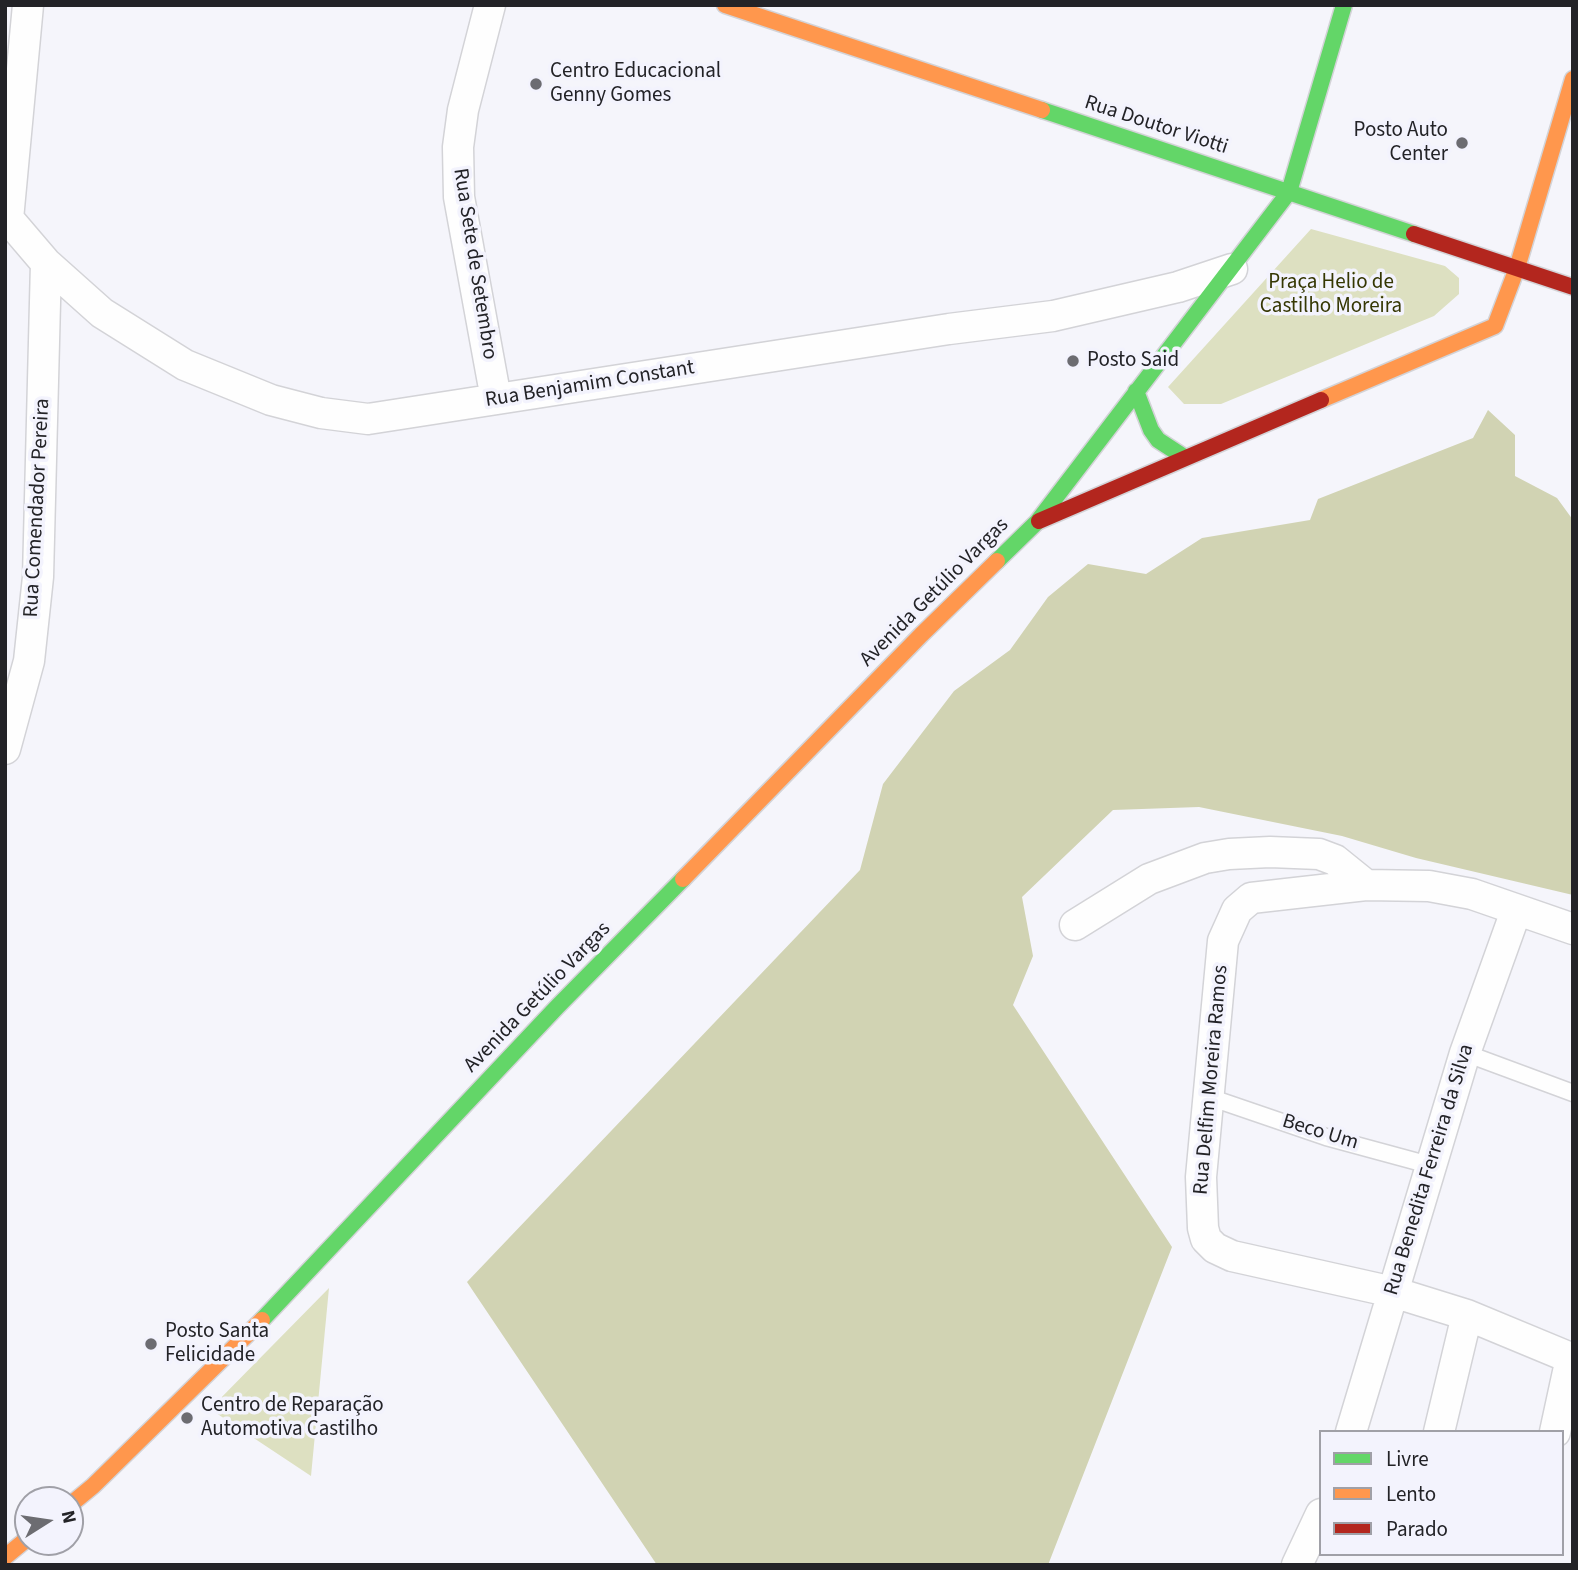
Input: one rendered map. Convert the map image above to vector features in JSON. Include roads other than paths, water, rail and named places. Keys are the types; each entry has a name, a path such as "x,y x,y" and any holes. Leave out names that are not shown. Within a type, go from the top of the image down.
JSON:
{"street":[{"path":"7,217 28,5"},
{"name":"Rua Sete de Setembro","path":"491,5 463,110 458,147 460,197 496,399"},
{"name":"Rua Doutor Viotti","path":"725,5 1573,287"},
{"path":"1037,522 1289,192 1345,5"},
{"path":"1495,326 1517,268 1573,79"},
{"name":"Rua Benjamim Constant","path":"7,217 46,262 102,313 185,365 271,400 321,413 368,419 949,329 1053,316 1178,287 1232,269"},
{"name":"Rua Comendador Pereira","path":"5,749 29,661 38,577 46,262"},
{"path":"1550,298 1573,287"},
{"path":"1037,522 1517,315"},
{"path":"1136,390 1151,430 1158,440 1184,457"},
{"name":"Avenida Getúlio Vargas","path":"84,1493 288,1296 557,1007 921,635 1037,522"},
{"path":"1074,925 1149,879 1205,858 1270,852 1319,854 1335,860 1366,885 1429,886 1472,894 1573,929"},
{"name":"Rua Delfim Moreira Ramos","path":"1366,885 1251,898 1237,910 1223,941 1201,1177 1203,1228 1206,1240 1232,1256 1393,1292"},
{"name":"Rua Benedita Ferreira da Silva","path":"1352,1430 1465,1053 1516,911"},
{"path":"1393,1292 1467,1315 1572,1359 1555,1430"},
{"path":"1439,1430 1467,1315"},
{"path":"1297,1565 1319,1518"}],"lane":[{"path":"1465,1053 1573,1093"},
{"name":"Beco Um","path":"1209,1097 1326,1137 1433,1166"}],"place":[{"name":"Centro Educacional Genny Gomes","path":"536,84"},
{"name":"Posto Auto Center","path":"1462,143"},
{"name":"Posto Said","path":"1073,361"},
{"name":"Posto Santa Felicidade","path":"151,1344"},
{"name":"Centro de Reparação Automotiva Castilho","path":"187,1418"}],"park label":[{"name":"Praça Helio de Castilho Moreira","path":"1331,295"}]}
